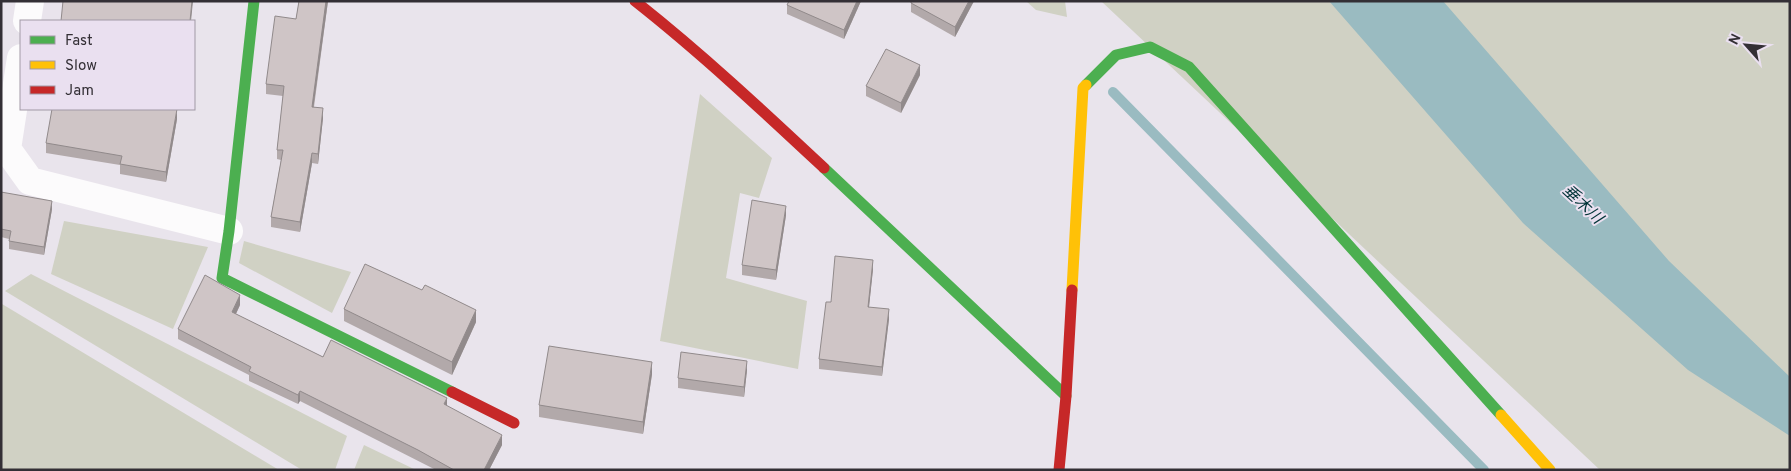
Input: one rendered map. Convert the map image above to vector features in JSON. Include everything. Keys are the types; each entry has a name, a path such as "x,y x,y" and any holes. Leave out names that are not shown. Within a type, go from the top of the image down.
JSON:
{"street":[{"path":"27,20 30,1"},
{"path":"254,1 229,231 222,278 514,423"},
{"path":"635,1 748,97 1066,396"},
{"path":"1059,470 1066,396 1083,88 1116,55 1150,47 1189,67 1550,470"},
{"path":"20,64 7,149 30,181 229,231"}],"shaded area":[{"path":"1026,1 1065,1 1067,17 1036,10"},
{"path":"1101,1 1790,1 1790,470 1600,470"},
{"path":"700,94 772,158 759,198 740,193 726,278 807,301 798,369 660,341"},
{"path":"64,221 208,247 173,329 51,274"},
{"path":"244,241 351,272 332,313 239,263"},
{"path":"31,274 347,436 335,470 302,470 5,291"},
{"path":"2,304 279,470 1,470"},
{"path":"364,445 416,470 354,470"}],"water":[{"name":"垂木川","path":"1329,1 1443,1 1669,261 1790,377 1790,436 1688,370 1523,223"}],"building":[{"path":"63,1 192,1 190,20 61,20"},
{"path":"299,1 326,1 312,107 323,108 318,154 312,153 300,222 271,217 283,150 277,150 284,86 266,84 275,16 296,19"},
{"path":"789,1 857,1 844,30 787,5"},
{"path":"911,1 969,1 955,27 911,3"},
{"path":"886,49 920,65 901,103 866,86"},
{"path":"52,110 177,110 166,172 120,164 122,156 46,143"},
{"path":"1,192 52,201 44,247 9,241 11,231 1,229"},
{"path":"752,200 786,206 776,270 742,265"},
{"path":"835,256 873,260 868,307 889,309 882,367 819,359 826,302 831,302"},
{"path":"365,264 422,290 425,285 476,310 452,362 344,309"},
{"path":"205,275 240,295 232,312 323,357 331,340 447,398 444,404 502,435 484,470 454,470 300,391 298,395 249,371 251,367 178,329"},
{"path":"549,346 652,362 643,422 539,405"},
{"path":"681,352 747,361 744,387 678,378"}],"waterway":[{"path":"1113,92 1484,470"}],"traffic: fast":[{"path":"254,1 229,231 222,278 452,392"},
{"path":"1086,85 1116,55 1150,47 1189,67 1501,415"},
{"path":"824,168 1066,396"}],"traffic: slow":[{"path":"1072,290 1083,88 1086,85"},
{"path":"1501,415 1550,470"}],"traffic: jam":[{"path":"635,1 708,62 824,168"},
{"path":"1059,470 1066,396 1072,290"},
{"path":"452,392 514,423"}]}
